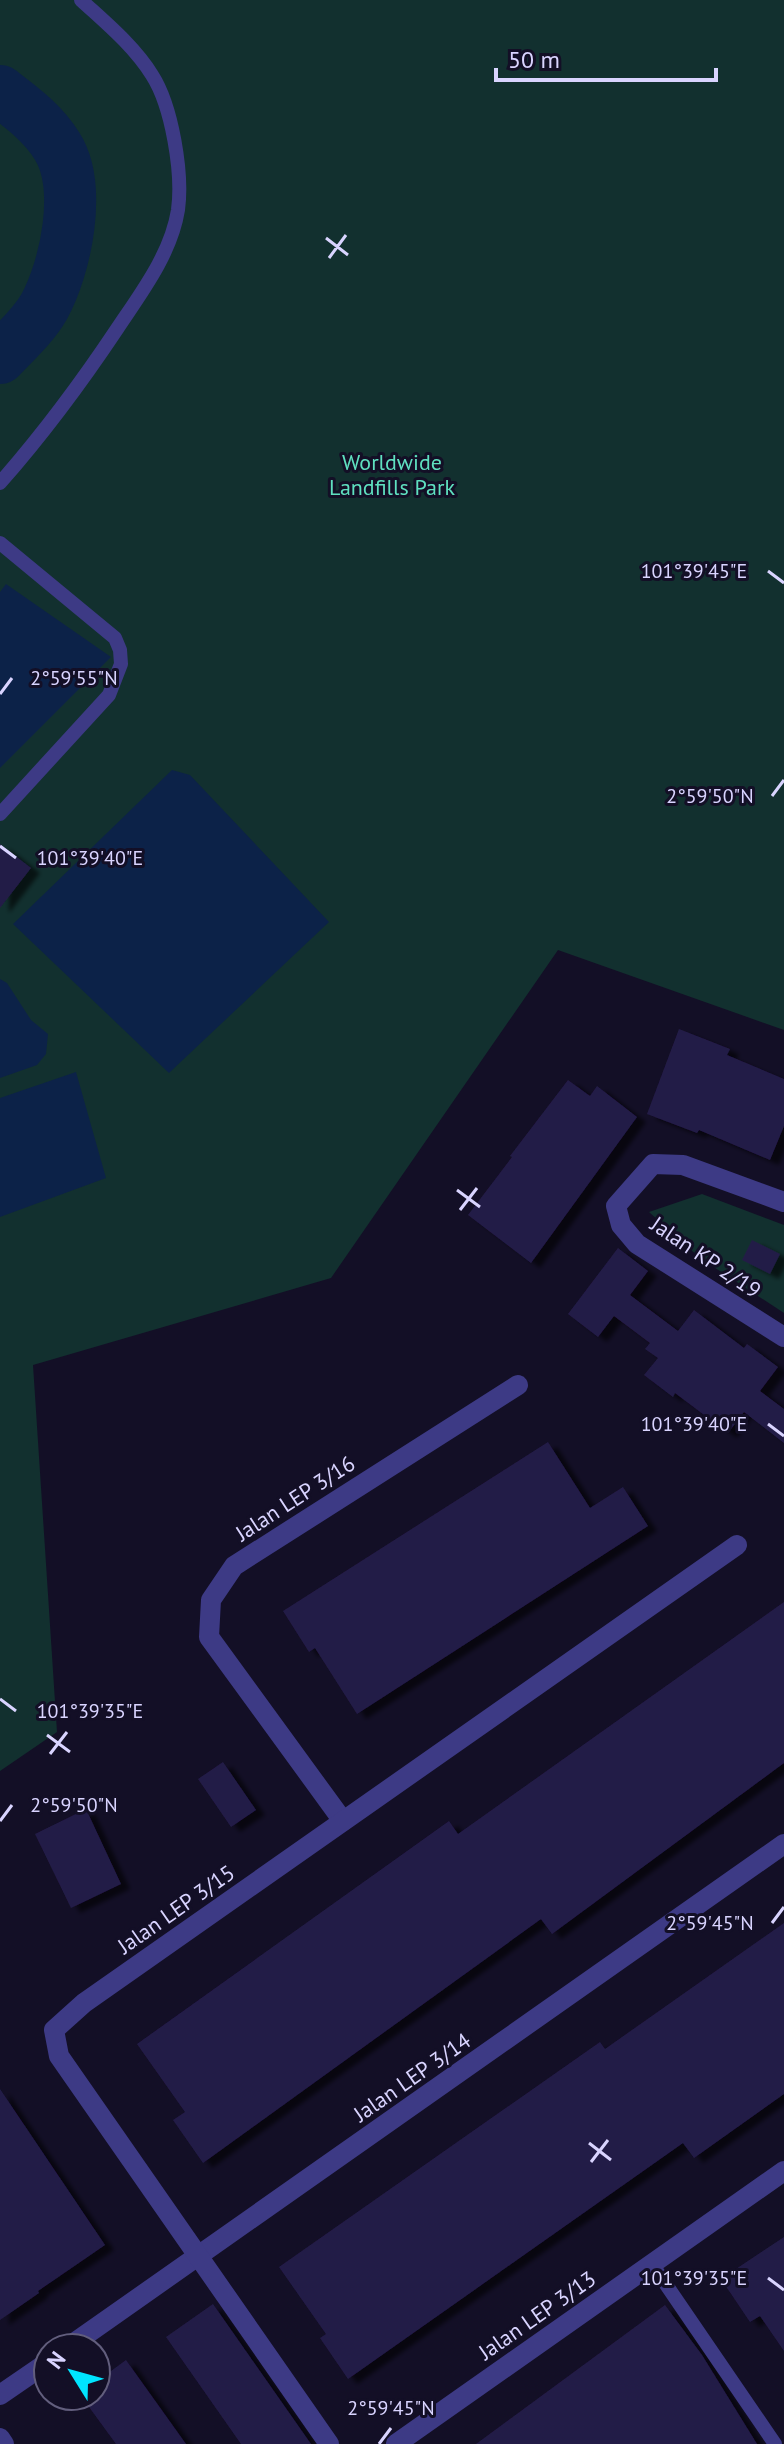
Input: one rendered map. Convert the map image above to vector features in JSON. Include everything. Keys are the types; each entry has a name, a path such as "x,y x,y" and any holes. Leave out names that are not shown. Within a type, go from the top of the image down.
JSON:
{"street":[{"name":"Jalan KP 2/19","path":"784,1202 683,1165 653,1164 616,1206 621,1225 637,1244 784,1337"},
{"name":"Jalan LEP 3/16","path":"343,1821 209,1637 211,1600 234,1566 518,1385"},
{"name":"Jalan LEP 3/15","path":"329,2444 59,2056 54,2030 84,2003 737,1545"},
{"name":"Jalan LEP 3/14","path":"90,2332 784,1844"},
{"name":"Jalan LEP 3/13","path":"396,2444 784,2171"},
{"path":"0,2395 32,2373"},
{"path":"0,2438 4,2444"}],"lane":[{"path":"0,483 34,445 79,385 140,295 159,261 178,210 176,151 162,95 152,74 120,35 81,0"},
{"path":"0,543 115,638 121,664 109,695 0,814"},
{"path":"652,2264 775,2444"}],"green space":[{"name":"Worldwide Landfills Park","path":"0,0 784,0 784,1030 558,950 331,1278 33,1365 57,1732 0,1771"},
{"path":"702,1194 784,1225 784,1313 700,1258 649,1212"}],"water":[{"path":"6,584 111,657 0,768 0,592"},
{"path":"172,770 190,775 329,922 169,1073 13,924"},
{"path":"0,979 7,983 31,1020 48,1034 46,1054 37,1065 0,1078"},
{"path":"76,1072 106,1178 0,1217 0,1098"}],"building":[{"path":"0,844 31,868 0,908"},
{"path":"679,1029 730,1049 727,1055 784,1079 784,1126 770,1160 699,1130 697,1133 647,1114"},
{"path":"568,1080 590,1096 597,1086 637,1117 531,1263 468,1215"},
{"path":"752,1240 780,1254 770,1274 742,1260"},
{"path":"618,1248 648,1271 630,1295 678,1331 694,1310 744,1348 747,1344 778,1367 760,1391 784,1409 784,1443 744,1412 728,1433 675,1393 673,1397 644,1375 658,1358 645,1349 650,1343 614,1316 598,1337 568,1314"},
{"path":"548,1442 590,1508 623,1487 648,1526 357,1714 315,1648 309,1652 283,1611"},
{"path":"784,1602 784,1763 552,1934 541,1919 203,2163 173,2120 185,2112 137,2044 449,1821 458,1834"},
{"path":"223,1762 256,1810 231,1827 198,1779"},
{"path":"86,1809 121,1884 71,1908 35,1834"},
{"path":"784,1923 784,2094 694,2158 683,2143 348,2379 320,2338 326,2334 279,2267 600,2042 605,2049"},
{"path":"0,2089 105,2245 0,2320"},
{"path":"784,2237 784,2351 760,2316 750,2322 721,2279"},
{"path":"213,2304 311,2444 241,2444 166,2337"},
{"path":"665,2305 702,2355 757,2444 476,2444"},
{"path":"126,2360 186,2444 116,2444 93,2412 112,2412 112,2370"}],"waterway":[{"path":"0,91 24,109 57,146 65,163 70,204 65,249 52,290 35,321 0,358"}]}
